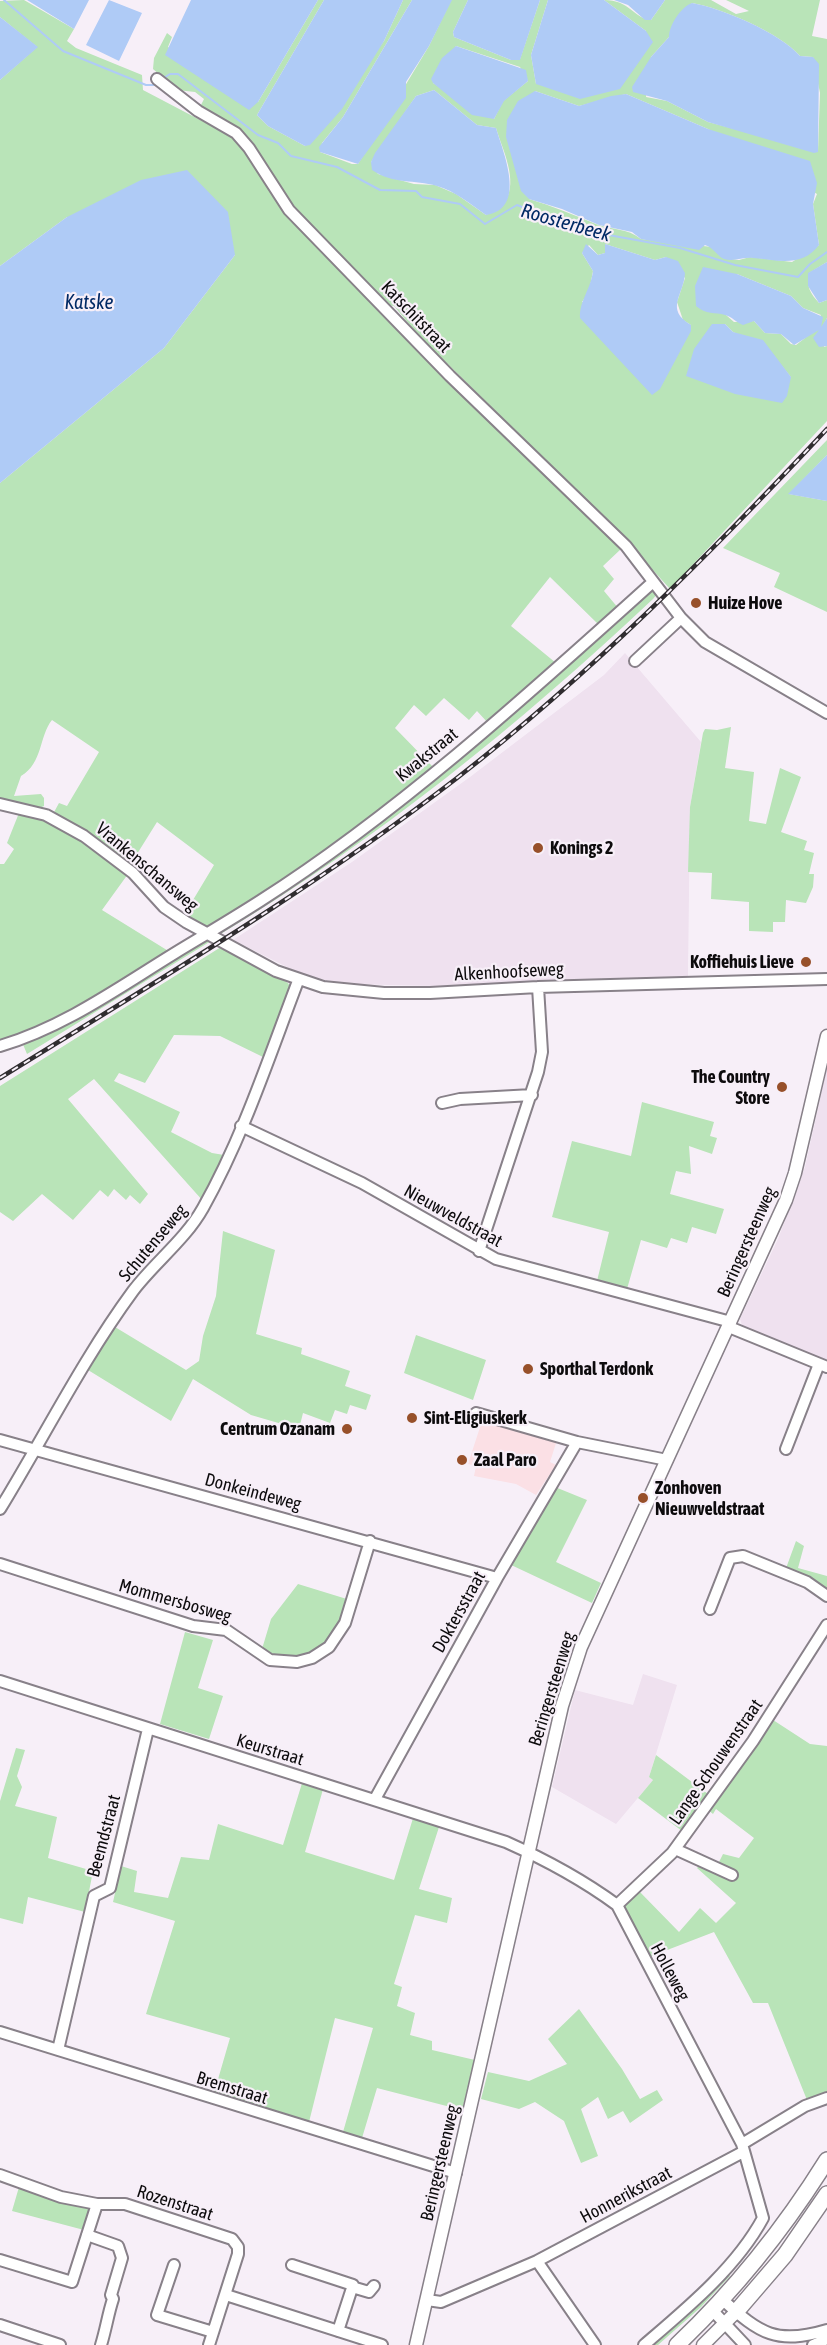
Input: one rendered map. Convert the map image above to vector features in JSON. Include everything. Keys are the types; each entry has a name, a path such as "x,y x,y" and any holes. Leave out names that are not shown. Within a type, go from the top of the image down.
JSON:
{"highway":[{"path":"677,2345 718,2306 769,2247 827,2160"},
{"path":"731,2318 785,2255 827,2194"}],"main road":[{"name":"Beringersteenweg","path":"416,2345 562,1706 581,1647 786,1200 827,1036"},
{"path":"703,2345 731,2318"}],"street":[{"name":"Katschitstraat","path":"157,79 198,111 236,133 249,148 289,210 450,376 626,546 681,618 715,650 827,713"},
{"name":"Kwakstraat","path":"0,1046 59,1024 260,901 364,827 473,739 653,582"},
{"path":"635,661 681,618"},
{"name":"Vrankenschansweg","path":"0,804 46,815 84,836 133,873 164,907 206,934"},
{"name":"Alkenhoofseweg","path":"206,934 297,981 346,991 384,993 827,979"},
{"name":"Schutenseweg","path":"0,1509 134,1290 199,1214 241,1126 297,981"},
{"path":"479,1251 532,1095 542,1052 538,987"},
{"path":"442,1103 460,1099 532,1095"},
{"name":"Nieuwveldstraat","path":"241,1126 362,1183 479,1251 519,1266 730,1324 823,1366"},
{"path":"786,1449 823,1366"},
{"path":"476,1413 577,1442 667,1460"},
{"name":"Donkeindeweg","path":"0,1440 497,1578"},
{"name":"Doktersstraat","path":"375,1799 497,1578 577,1442"},
{"name":"Mommersbosweg","path":"0,1564 193,1626 226,1630 270,1660 297,1662 321,1653 340,1634 350,1612 370,1541"},
{"path":"710,1609 730,1558 743,1556 807,1582 827,1596"},
{"name":"Lange Schouwenstraat","path":"617,1905 675,1849 753,1742 827,1625"},
{"name":"Keurstraat","path":"0,1681 375,1799 530,1852"},
{"name":"Beemdstraat","path":"58,2050 94,1896 110,1888 148,1729"},
{"path":"675,1849 732,1875"},
{"path":"530,1852 617,1905"},
{"name":"Holleweg","path":"617,1905 742,2148 763,2218 755,2233 711,2284 644,2345"},
{"name":"Bremstraat","path":"0,2032 456,2173"},
{"name":"Honnerikstraat","path":"427,2300 441,2302 537,2261 742,2148 805,2106 827,2098"},
{"name":"Rozenstraat","path":"0,2175 61,2197 97,2204 125,2204 232,2239 238,2247 238,2254 209,2345"},
{"path":"0,2260 72,2282 97,2204"},
{"path":"87,2235 118,2246 122,2258 111,2295 113,2299 101,2345"},
{"path":"537,2261 595,2345"},
{"path":"174,2265 157,2315 213,2332"},
{"path":"292,2265 353,2284 338,2331"},
{"path":"352,2287 369,2292 374,2286"},
{"path":"226,2295 382,2345"},
{"path":"718,2306 731,2318 766,2340 814,2341 827,2330"},
{"path":"731,2318 745,2345"},
{"path":"0,2325 60,2345"}],"shaded area":[{"path":"625,653 701,742 690,807 688,976 437,986 346,984 305,976 233,940 352,862 470,777 604,675"},
{"path":"827,1068 827,1363 751,1333 742,1325 740,1319 778,1239 805,1167"},
{"path":"483,1418 557,1440 550,1462 556,1465 536,1495 516,1484 474,1476 476,1466 468,1464"},
{"path":"643,1674 677,1685 649,1777 653,1780 616,1824 552,1787 575,1690 633,1705"}],"green space":[{"path":"24,0 74,29 67,41 76,48 142,75 143,90 223,132 228,121 200,107 204,99 195,92 177,90 153,69 154,58 167,33 172,37 168,47 258,102 318,0 324,0 257,115 268,126 305,146 384,41 403,0 412,0 343,117 322,143 320,152 352,164 358,164 429,46 451,0 468,0 453,32 454,37 511,60 520,59 540,0 548,0 531,55 536,84 646,31 604,0 620,3 645,19 651,20 665,0 711,0 736,14 749,11 726,0 820,0 812,36 827,39 827,262 809,273 808,286 819,303 827,300 827,318 821,329 824,347 827,346 827,421 670,589 612,525 419,336 394,306 372,303 513,446 621,549 603,566 614,579 604,591 619,609 600,626 550,577 511,626 556,663 488,723 477,711 469,720 444,698 426,716 414,705 395,728 434,768 309,864 209,927 204,928 184,915 214,865 157,822 137,854 143,861 137,872 53,814 59,803 67,806 99,752 52,720 37,757 28,771 21,776 14,796 41,794 44,798 44,806 40,808 0,799 0,483 164,348 235,255 67,217 0,266 0,80 37,47 0,17 0,1","holes":["692,3 719,10 750,23 779,39 800,56 813,57 820,93 818,151 708,122 667,101 646,97 651,57 669,37","456,46 520,67 528,81 503,101 494,119 433,83","434,90 477,125 496,128 510,174 509,193 502,206 486,215 456,194 435,185 414,184 378,174 371,162 416,96","535,91 579,106 626,94 708,129 817,194 813,204 819,245 792,262 750,257 739,260 723,258 712,247 641,239 630,233 596,224 529,199","605,244 655,260 666,257 685,278 677,302 683,320 691,325 582,302 589,292 593,271 582,253 589,245 598,255 605,253","737,274 791,296 803,308 821,315 809,335 796,345 791,344 781,334 765,333 754,321 734,322 726,315","713,324 725,324 733,332 766,347 791,377"]},
{"path":"827,440 827,455 789,494 827,501 827,612 774,587 780,573 723,548"},
{"path":"653,589 657,594 653,599 602,646 445,779 335,860 219,935 216,932 314,867"},
{"path":"731,727 725,768 754,772 749,821 766,824 780,768 801,777 781,832 807,841 804,850 814,853 809,874 814,874 813,887 806,903 786,900 785,922 773,922 773,932 749,931 749,902 711,899 712,873 688,872 690,807 703,733 705,729 717,730"},
{"path":"19,813 64,829 128,874 102,910 170,952 76,1011 0,1042 0,864 4,864 14,849 7,843"},
{"path":"208,939 211,941 27,1054 22,1042"},
{"path":"221,947 288,983 290,987 263,1057 220,1036 174,1035 145,1083 119,1073 114,1081 180,1112 171,1132 212,1153 224,1155 203,1201 94,1079 68,1099 148,1194 140,1204 130,1195 126,1200 114,1189 108,1197 100,1190 73,1220 42,1194 13,1221 0,1212 0,1086"},
{"path":"642,1102 714,1122 710,1136 717,1138 712,1154 689,1146 691,1174 676,1171 670,1194 724,1209 716,1234 692,1227 687,1243 671,1238 667,1248 641,1240 627,1289 597,1281 609,1232 552,1217 572,1141 631,1156"},
{"path":"223,1231 275,1250 256,1334 302,1348 301,1354 350,1371 345,1386 371,1395 366,1410 350,1405 347,1414 335,1410 330,1423 303,1413 299,1429 251,1415 193,1379 171,1421 88,1370 115,1327 186,1370 199,1361 203,1336 216,1296"},
{"path":"416,1335 486,1360 473,1400 404,1373"},
{"path":"555,1487 587,1500 556,1562 601,1583 592,1603 509,1564"},
{"path":"796,1541 804,1546 798,1568 827,1576 827,1591 785,1571"},
{"path":"298,1584 350,1600 339,1626 322,1646 303,1655 282,1656 262,1649 271,1619"},
{"path":"185,1632 213,1640 198,1688 223,1696 209,1739 160,1724"},
{"path":"770,1718 810,1744 827,1746 827,2092 807,2100 768,2003 753,2003 714,1932 649,1957 625,1910 627,1901 638,1890 679,1932 700,1908 716,1923 736,1903 697,1868 703,1861 716,1868 723,1854 739,1858 754,1838 716,1809 713,1814 707,1809"},
{"path":"16,1748 25,1750 17,1776 22,1787 15,1806 57,1817 48,1858 93,1871 85,1912 28,1897 23,1924 0,1918 0,1801"},
{"path":"656,1755 708,1794 682,1831 638,1798 653,1780 649,1777"},
{"path":"303,1780 324,1786 305,1852 394,1880 414,1815 440,1824 419,1889 452,1898 447,1923 415,1915 394,1984 402,1987 397,2006 415,2013 410,2035 432,2041 432,2050 475,2060 462,2110 377,2088 362,2138 343,2132 373,2028 335,2018 309,2122 214,2093 230,2038 146,2014 175,1921 113,1902 121,1866 137,1871 134,1892 168,1898 181,1857 209,1860 218,1824 283,1845"},
{"path":"579,2009 622,2069 640,2099 657,2090 663,2100 630,2123 623,2111 608,2119 598,2097 581,2109 598,2156 581,2163 564,2121 535,2102 519,2109 481,2099 488,2072 529,2081 567,2064 548,2039"},
{"path":"19,2187 91,2208 84,2230 12,2211"},
{"path":"726,2272 730,2276 701,2307 658,2345 651,2345"}],"water":[{"path":"27,0 89,0 74,29"},
{"path":"109,0 142,13 119,61 86,45"},
{"path":"191,0 318,0 258,102 249,110 165,55"},
{"path":"324,0 403,0 384,41 342,109 310,145 305,146 268,126 257,115"},
{"path":"412,0 452,0 429,46 406,82 406,98 358,164 320,152 319,147 343,117"},
{"path":"468,0 540,0 520,60 511,60 454,37 453,32"},
{"path":"548,0 604,0 646,31 653,42 620,89 580,99 536,84 531,55"},
{"path":"614,0 665,0 651,20 645,20 628,5"},
{"path":"692,3 719,10 765,30 791,47 800,56 813,57 819,64 818,152 814,153 708,122 667,101 633,92 632,87 651,57 669,37 676,17"},
{"path":"0,17 38,47 0,80"},
{"path":"456,46 526,70 528,81 504,101 494,119 472,115 433,83 431,79 442,58"},
{"path":"434,90 477,125 496,128 509,178 506,202 499,211 486,215 444,188 388,178 372,170 371,162 375,153 416,96"},
{"path":"535,91 579,106 626,94 708,129 810,161 817,183 813,204 819,245 805,257 797,260 749,258 728,260 705,245 699,250 641,239 632,232 599,225 562,209 529,199 521,191 506,137 507,120 518,101"},
{"name":"Katske","path":"187,170 228,212 235,255 164,348 0,483 0,266 67,217 141,180"},
{"path":"586,244 598,255 605,253 605,244 655,260 666,257 678,261 685,273 677,307 683,319 691,325 691,331 660,389 652,395 580,318 581,306 593,271 582,253"},
{"path":"827,262 827,300 819,303 808,286 808,273"},
{"path":"703,267 737,274 791,296 803,308 823,317 821,327 827,318 827,346 819,347 813,338 819,330 794,345 781,334 765,333 754,321 743,325 727,316 700,309 696,306 695,286"},
{"path":"712,324 725,324 733,332 763,340 791,377 787,396 782,403 735,394 686,376 694,349"},
{"path":"827,455 827,501 788,494"}],"waterway":[{"name":"Roosterbeek","path":"4,0 63,51 146,85 157,85"},
{"name":"Roosterbeek","path":"162,79 170,74 178,74 258,135 278,143 291,156 337,167 380,190 416,191 422,197 460,204 485,224 517,205 581,230 680,248 735,265 798,277 810,264 827,252"}],"railway":[{"path":"0,1078 290,897 457,778 555,697 649,611 827,429"}],"place":[{"name":"Huize Hove","path":"696,603"},
{"name":"Konings 2","path":"538,848"},
{"name":"Koffiehuis Lieve","path":"806,962"},
{"name":"The Country Store","path":"782,1087"},
{"name":"Sporthal Terdonk","path":"528,1369"},
{"name":"Sint-Eligiuskerk","path":"412,1418"},
{"name":"Centrum Ozanam","path":"347,1429"},
{"name":"Zaal Paro","path":"462,1460"},
{"name":"Zonhoven Nieuwveldstraat","path":"643,1498"}]}
